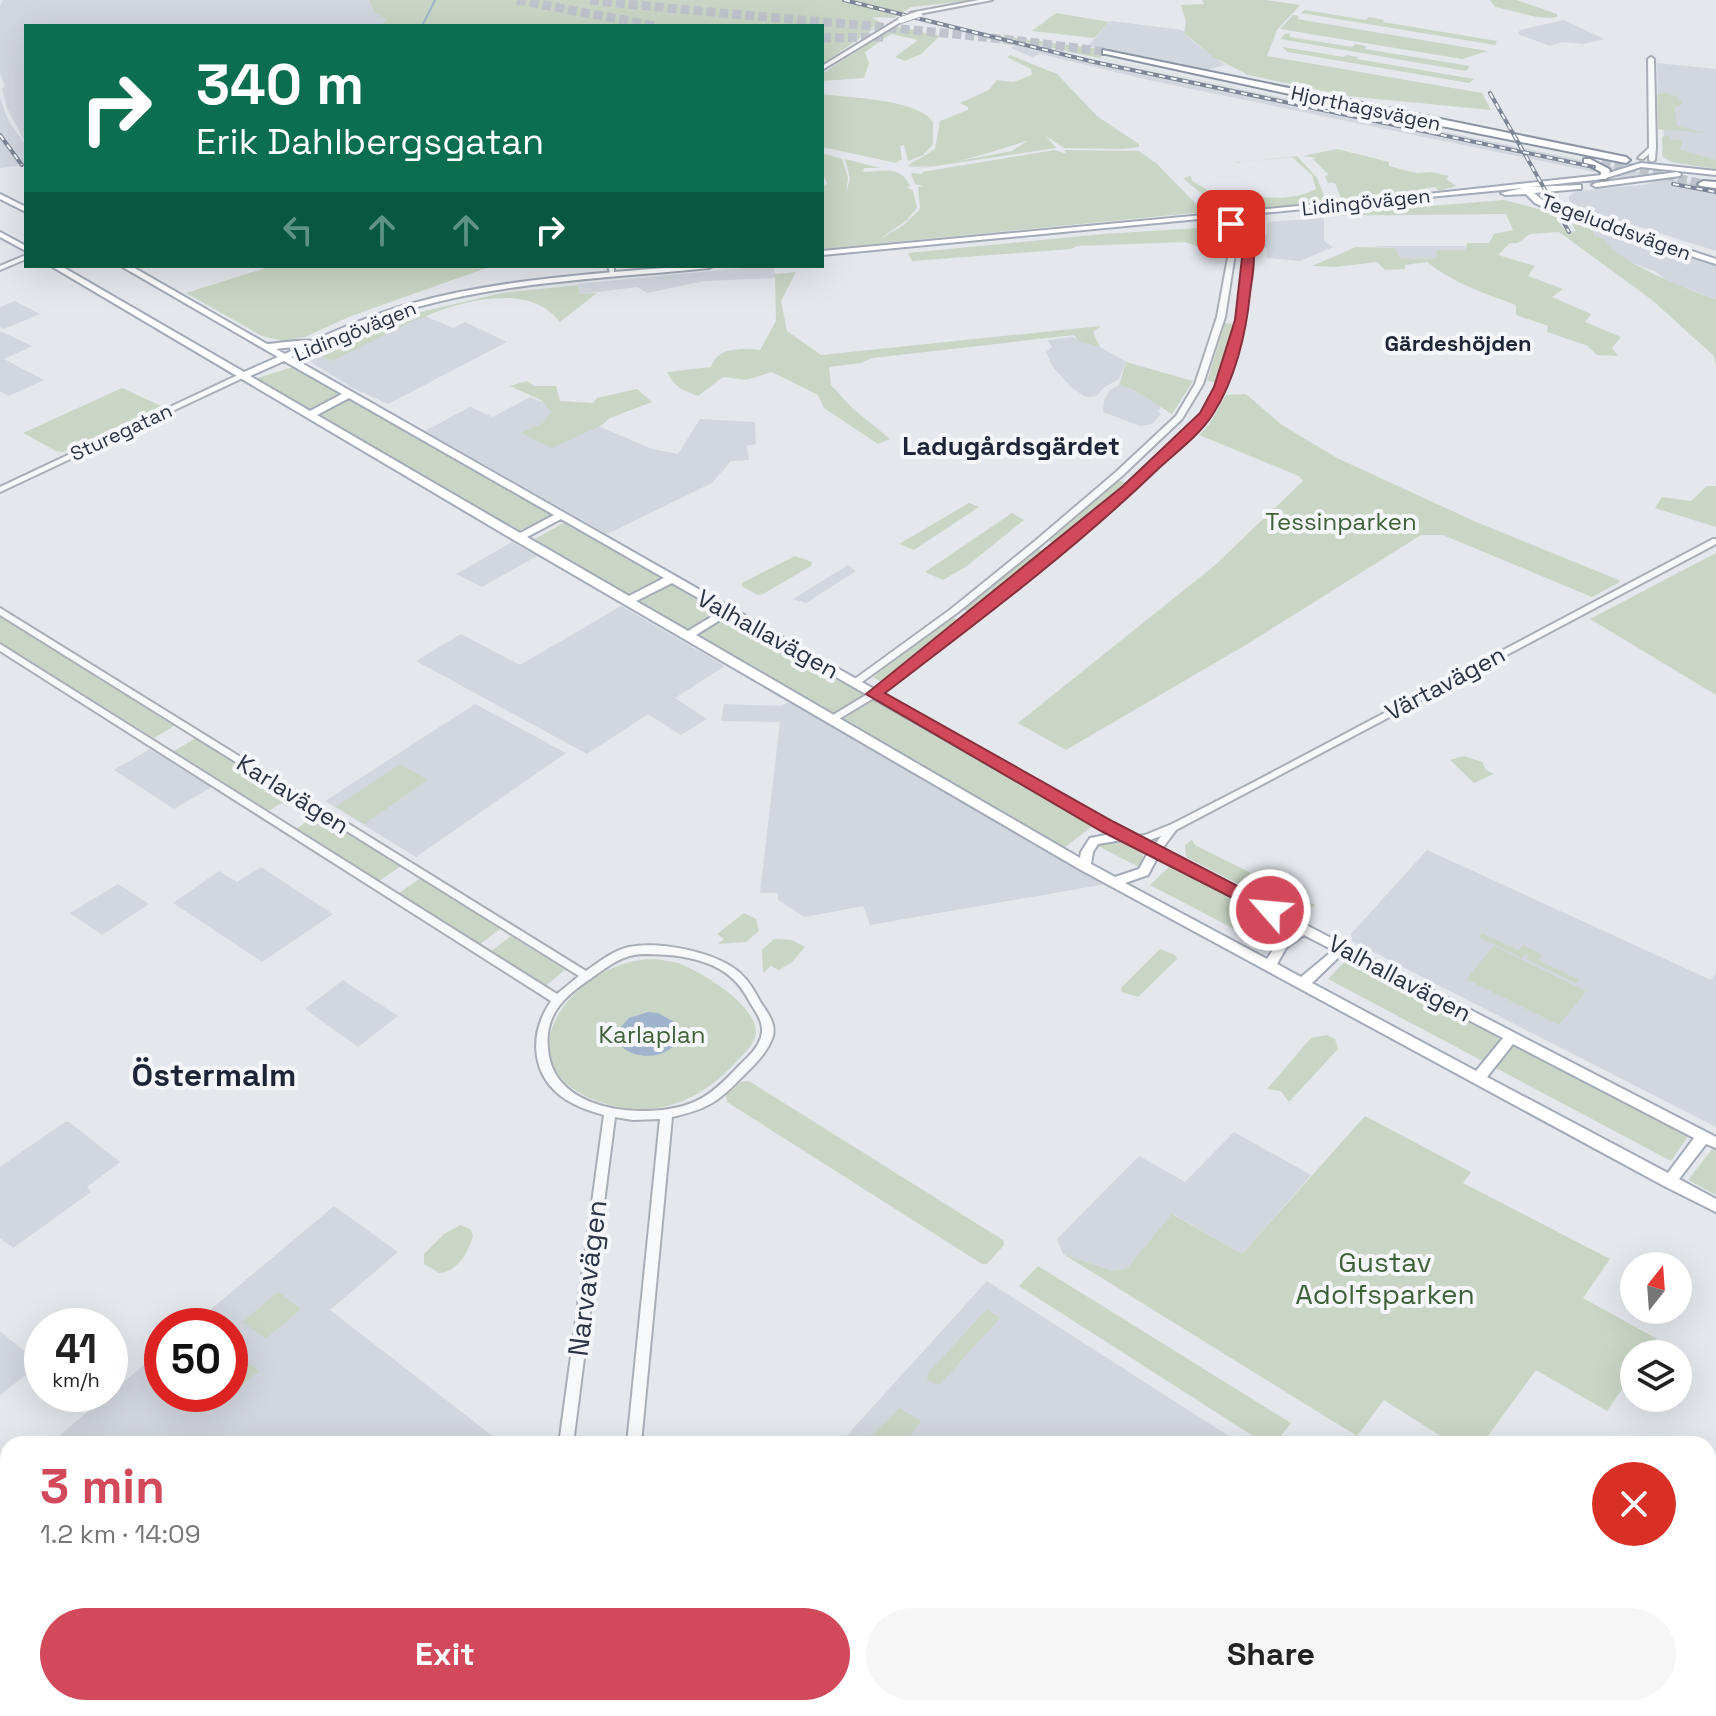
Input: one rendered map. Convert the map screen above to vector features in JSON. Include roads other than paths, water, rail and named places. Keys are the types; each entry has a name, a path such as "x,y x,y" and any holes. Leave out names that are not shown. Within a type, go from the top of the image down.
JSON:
{"highway":[{"name":"Hjorthagsvägen","path":"1104,54 1594,160 1637,163"},
{"name":"Hjorthagsvägen","path":"1364,110 1637,163"},
{"path":"1594,160 1637,163"},
{"path":"1594,160 1606,172 1606,180"},
{"path":"1703,184 1716,185"}],"main road":[{"name":"Lidingövägen","path":"1532,189 1578,187 1606,180 1637,163 1716,174"},
{"path":"1637,163 1685,174"},
{"name":"Lidingövägen","path":"824,254 1220,219 1662,174 1716,174"},
{"name":"Lidingövägen","path":"1220,219 1521,184"},
{"name":"Tegeluddsvägen","path":"1521,184 1548,200 1624,229"},
{"path":"1578,187 1563,199 1583,212"},
{"name":"Tegeluddsvägen","path":"1532,189 1546,206 1716,259"},
{"path":"0,196 24,209"},
{"path":"0,234 24,248"},
{"name":"Valhallavägen","path":"58,268 1085,867 1716,1206"},
{"name":"Valhallavägen","path":"129,268 1130,838 1709,1140"},
{"name":"Lidingövägen","path":"264,345 282,347 306,343 383,311 447,293 652,268"},
{"name":"Lidingövägen","path":"241,375 371,321 421,304 612,271 670,268"},
{"name":"Valhallavägen","path":"157,326 181,331 243,367 258,369"},
{"path":"310,415 349,394"},
{"path":"518,538 560,516"},
{"path":"628,601 671,579"},
{"path":"687,636 728,611"},
{"path":"1085,867 1087,852 1094,841 1108,836 1130,838"},
{"path":"1114,882 1144,872 1155,851"},
{"path":"1270,965 1282,945 1304,928"},
{"path":"1304,982 1335,955 1339,945"},
{"path":"1479,1077 1512,1036"},
{"path":"1669,1182 1709,1140"}],"street":[{"path":"824,67 900,20 916,14 963,10 988,0"},
{"path":"1637,163 1653,147 1651,59"},
{"path":"855,683 954,611 1038,543 1119,474 1187,407 1199,384 1221,317 1233,237 1220,219"},
{"path":"831,720 874,694 1056,550 1138,480 1206,415 1221,387 1241,320 1248,261 1246,240 1220,219"},
{"path":"0,268 24,258"},
{"path":"1230,260 1248,261"},
{"path":"1221,317 1241,320"},
{"name":"Sturegatan","path":"0,488 241,375"},
{"path":"1199,384 1221,387"},
{"path":"1168,429 1186,435"},
{"path":"1119,474 1138,480"},
{"name":"Värtavägen","path":"1130,838 1147,838 1175,826 1716,541"},
{"path":"1038,543 1056,550"},
{"name":"Karlavägen","path":"0,611 587,976"},
{"name":"Karlavägen","path":"0,647 556,999"},
{"name":"Värtavägen","path":"1155,851 1175,826"},
{"path":"636,950 710,961 738,977 769,1030 764,1044 719,1093 699,1105 666,1115 610,1113 579,1102 565,1093 543,1065 540,1047 542,1027 556,999 587,976 622,954 636,950"},
{"name":"Narvavägen","path":"567,1436 610,1113"},
{"path":"635,1436 666,1115"}],"water":[{"path":"648,1012 658,1013 673,1021 678,1032 671,1049 662,1054 639,1055 619,1044 618,1030 629,1018"}],"waterway":[{"path":"423,24 435,0"}],"tunnel":[{"path":"517,0 645,24"},
{"path":"590,0 977,36 1106,52"},
{"path":"824,38 886,37"},
{"path":"1602,161 1703,184"}],"railway":[{"path":"844,0 1094,62 1524,152"},
{"path":"1490,93 1524,152"},
{"path":"0,135 22,165"},
{"path":"1524,152 1594,167"},
{"path":"1524,152 1569,232"},
{"path":"1673,184 1716,192"}],"district":[{"name":"Gärdeshöjden","path":"1458,343"},
{"name":"Ladugårdsgärdet","path":"1011,446"},
{"name":"Östermalm","path":"214,1075"}],"park label":[{"name":"Tessinparken","path":"1341,521"},
{"name":"Karlaplan","path":"652,1034"},
{"name":"Gustav Adolfsparken","path":"1385,1278"}]}
